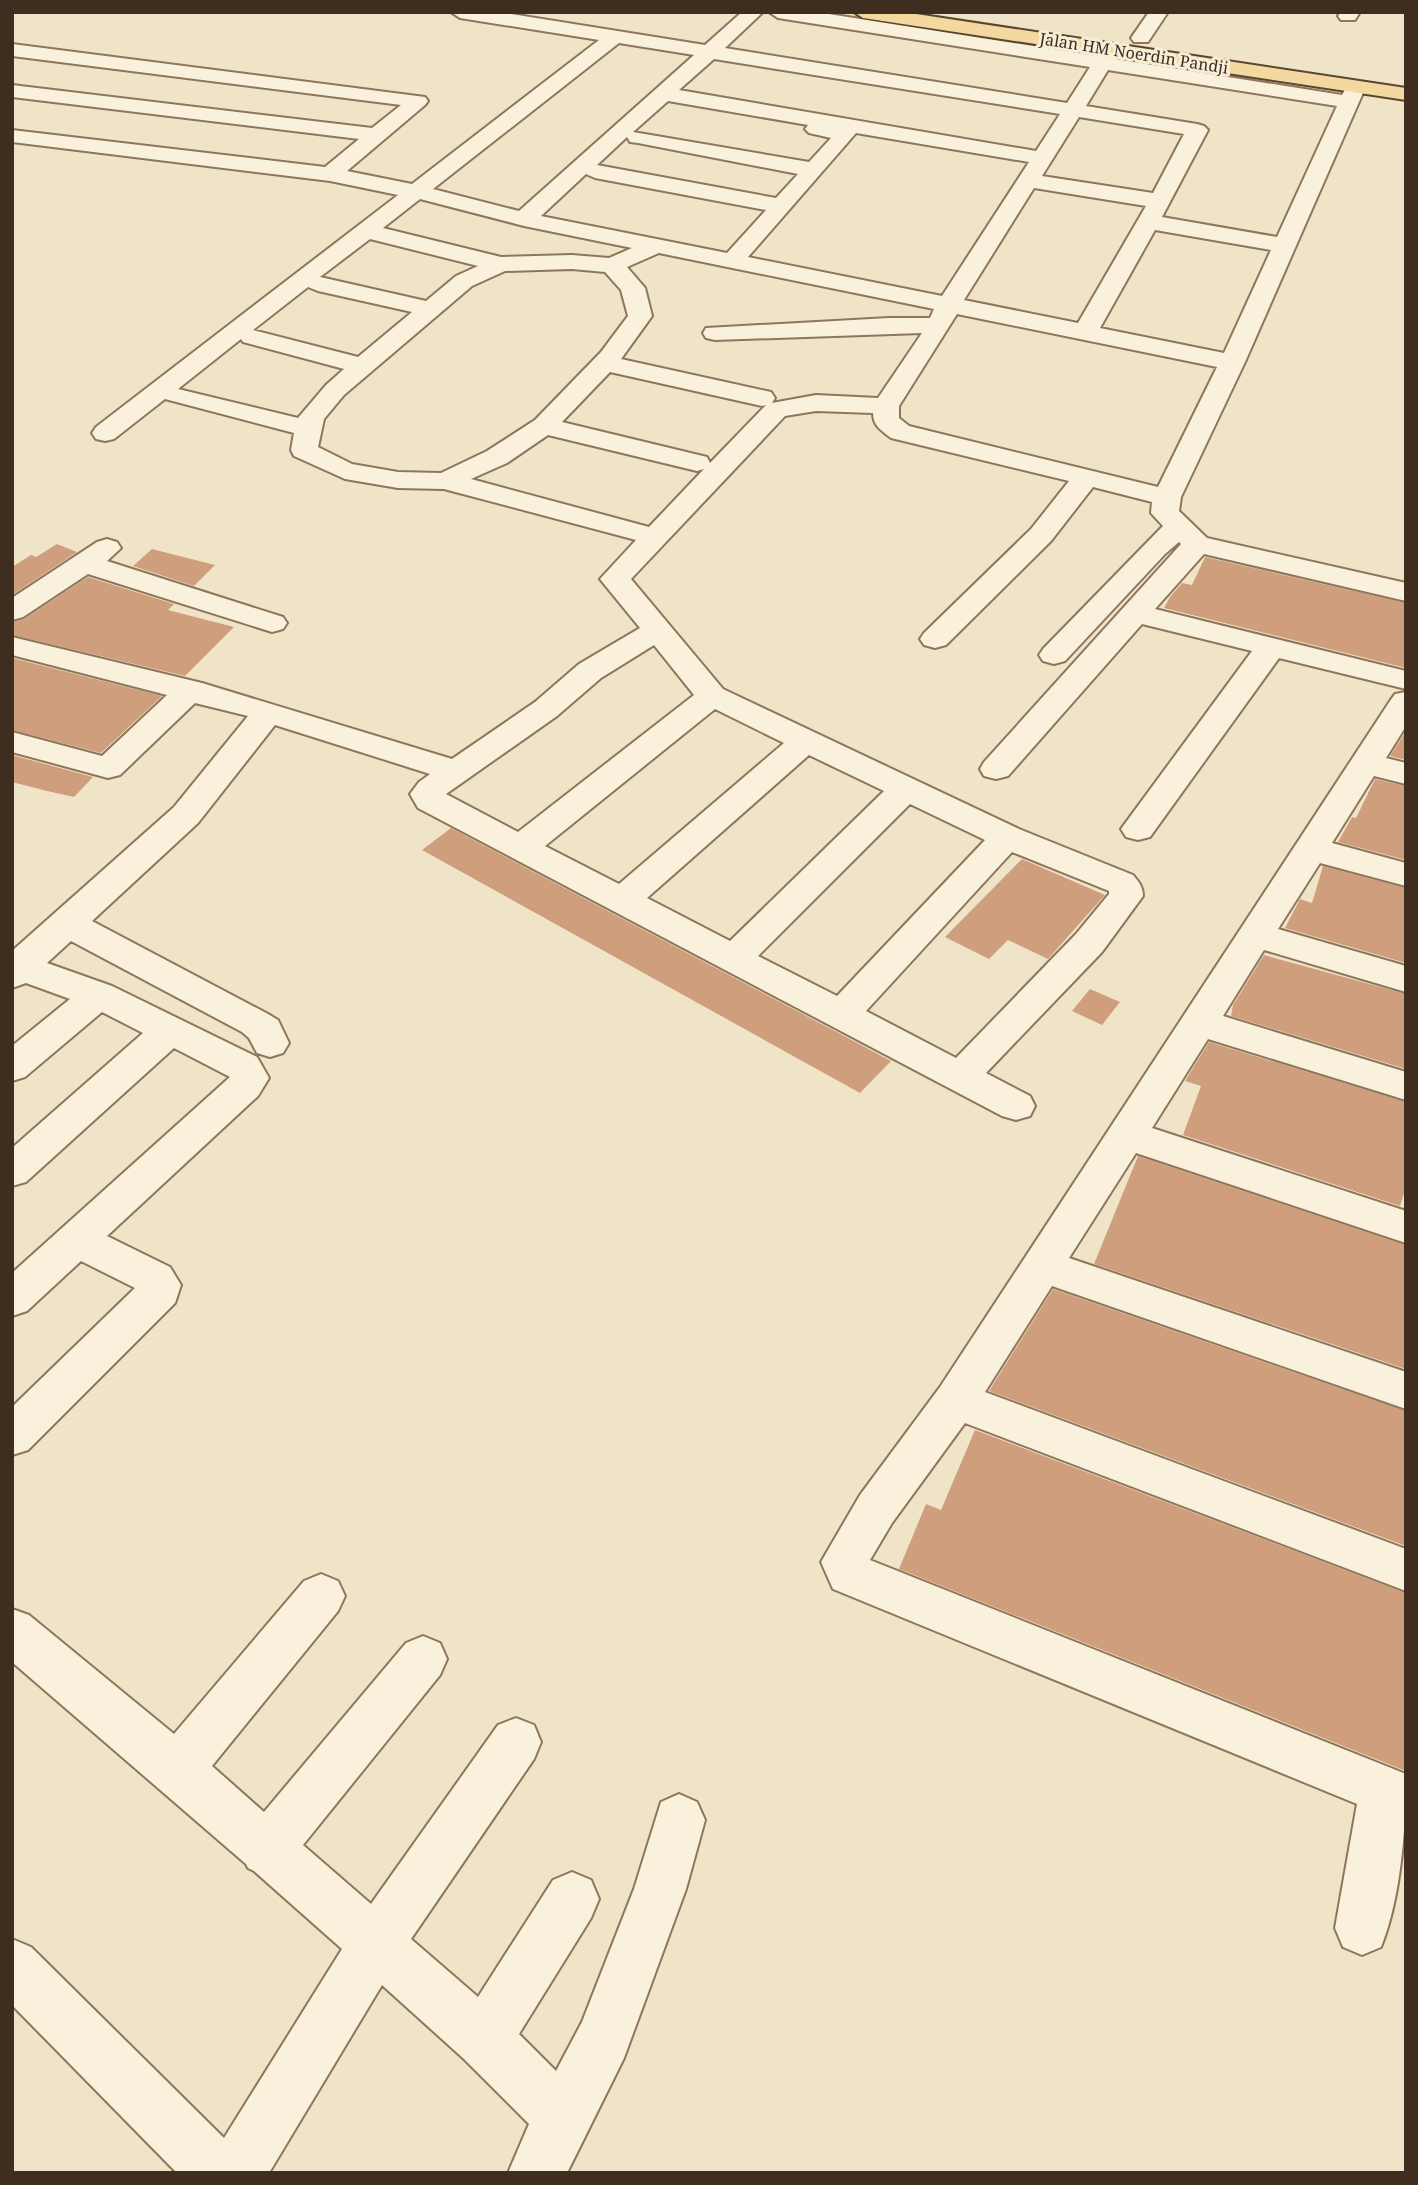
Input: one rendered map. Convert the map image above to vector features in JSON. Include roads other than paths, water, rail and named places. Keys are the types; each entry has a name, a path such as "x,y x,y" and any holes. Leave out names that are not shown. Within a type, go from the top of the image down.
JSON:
{"main road":[{"name":"Jalan HM Noerdin Pandji","path":"863,12 1107,56"},
{"name":"Jalan HM Noerdin Pandji","path":"967,12 1142,38 1406,94"},
{"name":"Jalan HM Noerdin Pandji","path":"1360,84 1406,77"}],"street":[{"path":"460,12 1197,130 1085,333"},
{"path":"524,219 669,99 711,51 754,12"},
{"path":"778,12 1107,56 1360,84 1167,498 1165,513 1188,535 1406,592"},
{"path":"1142,38 1159,12"},
{"path":"105,433 413,191 616,36"},
{"path":"12,50 418,101 330,174"},
{"path":"1107,56 886,406 886,421 900,432 1167,498"},
{"path":"12,136 113,62"},
{"path":"850,125 891,80"},
{"path":"12,91 376,135"},
{"path":"669,99 850,125 1041,158"},
{"path":"669,99 846,134 732,261"},
{"path":"12,136 330,174 413,191 524,219 732,261 944,316 1085,333 1232,362"},
{"path":"638,137 814,170"},
{"path":"595,170 781,206"},
{"path":"1028,180 1160,201"},
{"path":"1148,222 1285,245"},
{"path":"378,234 501,264 572,262 612,265 656,246"},
{"path":"501,264 464,281 361,366 311,418 304,450 345,471 398,480 445,481 638,532"},
{"path":"445,481 497,457 544,426 605,363 640,316 632,288 612,265"},
{"path":"318,284 430,309"},
{"path":"715,333 889,325 944,316"},
{"path":"253,337 361,366"},
{"path":"605,363 762,398"},
{"path":"176,396 309,429"},
{"path":"886,406 807,403 791,404 776,410 615,579 712,695 1007,837 1121,883 1126,889 1126,896 1089,943 960,1077"},
{"path":"544,426 697,463"},
{"path":"935,639 1041,535 1086,478"},
{"path":"996,769 1136,613 1188,535"},
{"path":"1054,655 1155,548 1188,535"},
{"path":"12,611 86,564 112,544"},
{"path":"86,564 272,623"},
{"path":"1136,613 1406,680"},
{"path":"656,631 590,671 546,709 430,789 427,794 430,800 1016,1106"},
{"path":"12,646 191,690 457,772"},
{"path":"1138,829 1270,647"},
{"path":"12,742 108,768 191,690"},
{"path":"520,848 712,695"},
{"path":"1362,1928 1396,1795 850,1574 844,1562 876,1509 956,1400 1406,701"},
{"path":"15,969 186,815 268,712"},
{"path":"622,901 805,741"},
{"path":"1366,763 1406,774"},
{"path":"733,959 905,789"},
{"path":"841,1015 1007,837"},
{"path":"1311,849 1406,875"},
{"path":"68,924 255,1023 265,1030 270,1043"},
{"path":"1255,935 1406,979"},
{"path":"12,1299 244,1086 250,1077 244,1067 99,995 15,969"},
{"path":"12,1067 99,995"},
{"path":"1199,1022 1406,1086"},
{"path":"12,1171 169,1031"},
{"path":"1126,1135 1406,1227"},
{"path":"12,1436 160,1291 160,1285 155,1279 75,1239"},
{"path":"1042,1266 1406,1391"},
{"path":"956,1400 1406,1570"},
{"path":"177,1769 321,1596"},
{"path":"12,1631 177,1769 484,2039 562,2117"},
{"path":"266,1850 423,1659"},
{"path":"236,2173 375,1945 516,1742"},
{"path":"537,2173 562,2117 604,2038 660,1889 679,1820"},
{"path":"484,2039 572,1899"},
{"path":"12,1966 218,2173"}]}
